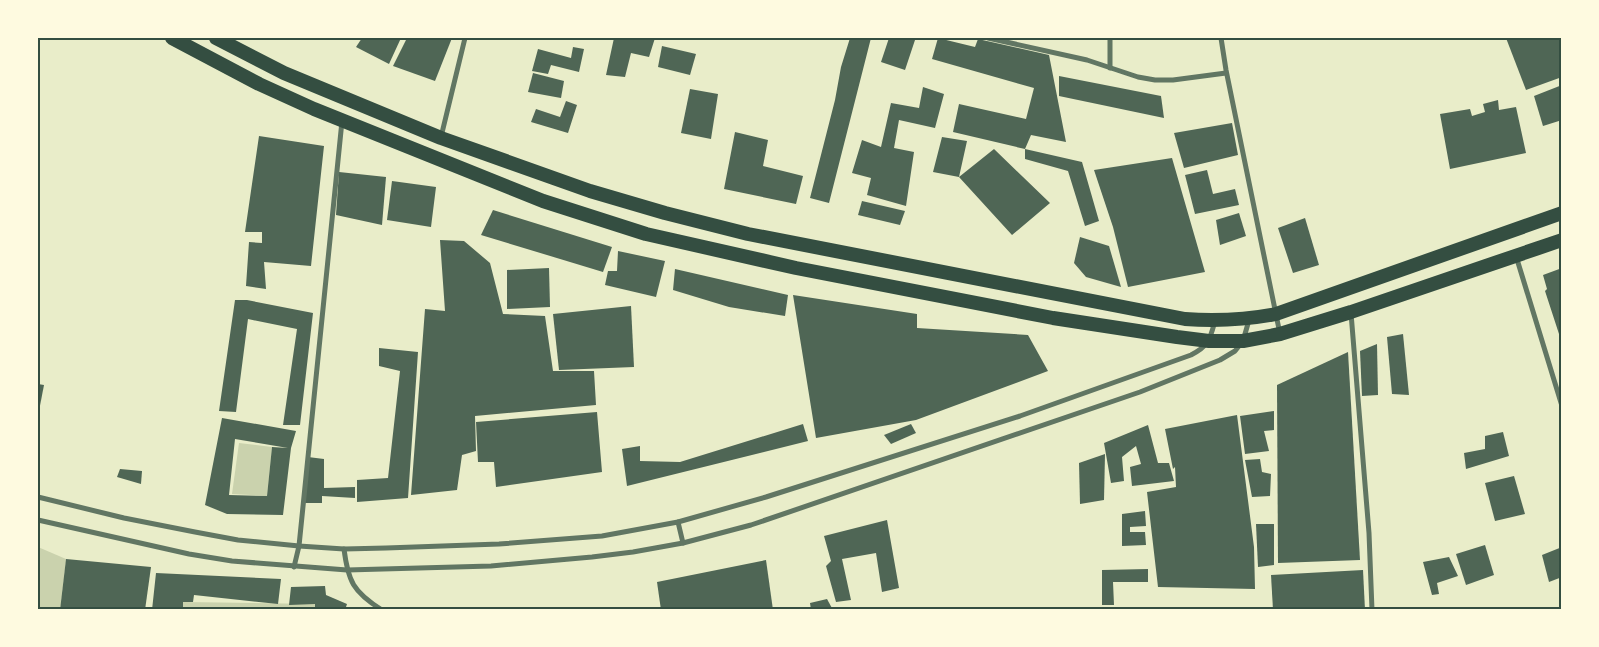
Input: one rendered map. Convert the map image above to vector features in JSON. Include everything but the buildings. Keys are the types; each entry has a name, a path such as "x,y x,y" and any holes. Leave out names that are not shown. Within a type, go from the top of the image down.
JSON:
{"highway":[{"path":"172,38 259,84 342,120 543,201 646,234 796,268 1053,318 1209,341 1244,341 1280,334 1351,312 1562,240"},
{"path":"216,38 284,73 440,138 590,191 665,213 748,234 1185,319 1215,321 1250,319 1276,314 1562,213"}],"street":[{"path":"440,138 465,38"},
{"path":"990,38 1087,60 1138,77 1155,80 1173,80 1226,73"},
{"path":"1110,38 1110,68"},
{"path":"1221,38 1226,73 1280,334"},
{"path":"294,567 298,546 342,120"},
{"path":"1516,255 1562,406"},
{"path":"1351,312 1369,532 1372,610"},
{"path":"38,520 190,554 232,561 347,570 500,565 592,558 683,543 751,525 1140,392 1220,360 1235,351 1244,341 1250,319"},
{"path":"38,497 124,518 195,532 238,540 298,546 344,549 490,544 602,536 678,522 766,497 1020,416 1191,356 1203,350 1209,341 1215,321"},
{"path":"678,522 683,543"},
{"path":"344,549 347,570 354,587 366,600 382,610"}],"green space":[{"path":"239,443 272,447 267,496 232,494"},
{"path":"38,547 66,559 60,609 38,609"},
{"path":"183,602 315,604 315,609 183,609"}]}
